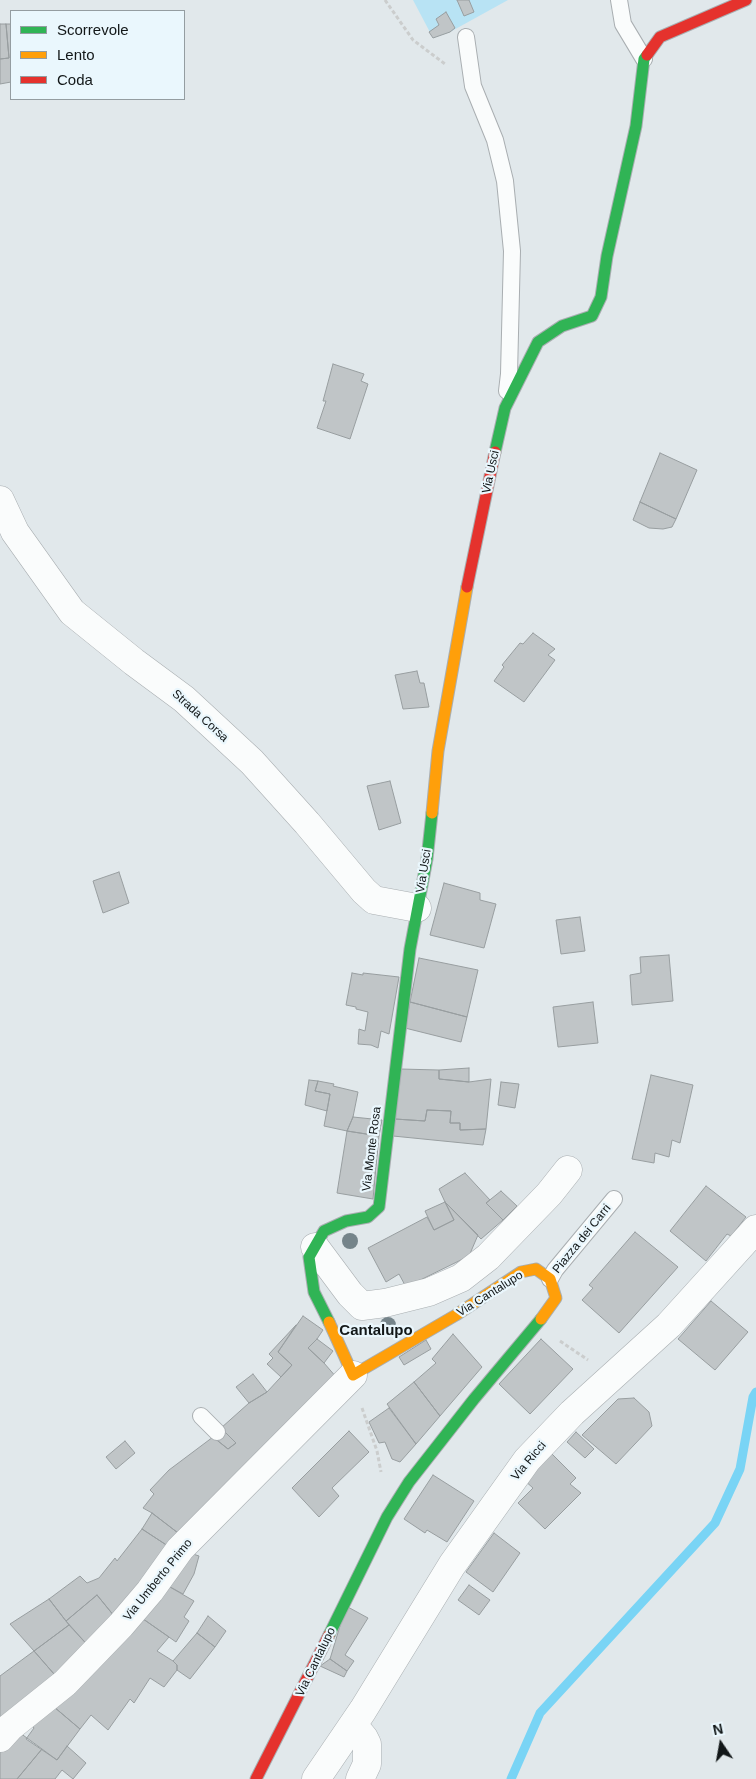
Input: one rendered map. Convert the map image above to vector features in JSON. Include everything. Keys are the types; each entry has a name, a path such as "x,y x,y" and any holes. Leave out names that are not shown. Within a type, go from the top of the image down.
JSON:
{"street":[{"path":"505,408 538,342 562,326 592,316 601,297 607,256 636,126 644,59 660,37 746,0"},
{"name":"Via Usci","path":"417,908 427,859 438,751 468,579 505,408"},
{"name":"Strada Corsa","path":"0,500 15,532 72,612 184,699 252,762 307,823 364,891 374,900 417,908"},
{"name":"Via Monte Rosa","path":"353,1374 314,1292 309,1257 324,1231 346,1221 368,1217 379,1207 410,949 417,908"},
{"path":"315,1247 350,1294 362,1306 385,1303 429,1292 461,1278 488,1257 549,1194 568,1170"},
{"name":"Via Ricci","path":"349,1732 452,1565 526,1460 572,1413 669,1325 756,1229"},
{"name":"Via Cantalupo","path":"353,1374 456,1316 520,1272 536,1269 550,1278"},
{"path":"550,1278 556,1298"},
{"name":"Via Cantalupo","path":"256,1779 388,1517 409,1482 474,1399 536,1326 556,1298"},
{"name":"Via Umberto Primo","path":"0,1738 10,1727 72,1676 127,1618 180,1549 255,1468 353,1374"},
{"path":"316,1779 349,1732 359,1732 366,1744 367,1764 360,1779"}],"lane":[{"path":"619,0 623,24 644,59"},
{"name":"Via Usci","path":"466,37 474,86 495,140 505,182 512,251 509,374 505,408"},
{"name":"Piazza dei Carri","path":"550,1278 614,1199"},
{"path":"201,1416 217,1432"}],"path":[{"path":"384,0 412,40 474,86"},
{"path":"556,1298 554,1337 592,1363"},
{"path":"353,1374 382,1475 388,1517"}],"shaded area":[{"path":"413,0 508,0 450,32 433,38"}],"building":[{"path":"457,0 469,0 474,12 464,16"},
{"path":"446,12 455,28 450,32 433,38 429,32 439,25 436,19"},
{"path":"0,24 6,24 9,58 0,59"},
{"path":"6,24 10,24 10,82 0,84 0,59 9,58"},
{"path":"333,364 364,374 361,381 368,384 350,439 317,428 326,401 323,401"},
{"path":"660,453 697,470 676,519 640,502"},
{"path":"640,502 676,519 672,527 663,529 649,528 633,520"},
{"path":"533,633 555,649 548,655 555,660 524,702 494,681 504,667 502,665 520,643 523,644"},
{"path":"417,671 420,683 424,683 429,707 403,709 395,675"},
{"path":"390,781 401,823 379,830 367,786"},
{"path":"119,872 129,903 103,913 93,881"},
{"path":"444,883 480,893 480,900 496,904 484,948 430,935"},
{"path":"580,917 585,951 561,954 556,920"},
{"path":"669,955 673,1001 632,1005 630,975 641,973 640,957"},
{"path":"419,958 478,970 467,1017 410,1002"},
{"path":"352,973 399,977 389,1034 381,1031 378,1048 371,1045 358,1044 359,1029 365,1031 368,1012 346,1005"},
{"path":"410,1002 467,1017 461,1042 405,1028"},
{"path":"593,1002 598,1043 558,1047 553,1007"},
{"path":"469,1068 469,1082 439,1079 439,1070"},
{"path":"400,1069 439,1070 439,1079 469,1082 491,1079 486,1129 460,1130 460,1123 450,1123 451,1111 427,1110 425,1121 395,1119"},
{"path":"651,1075 693,1085 680,1143 672,1140 669,1157 655,1153 654,1163 632,1159"},
{"path":"309,1080 318,1081 315,1091 330,1094 327,1111 305,1105"},
{"path":"318,1081 358,1092 353,1117 347,1131 324,1126 330,1094 315,1091"},
{"path":"501,1082 519,1084 515,1108 498,1105"},
{"path":"427,1110 451,1111 450,1123 460,1123 460,1130 486,1129 483,1145 393,1136 395,1119 425,1121"},
{"path":"353,1117 382,1120 379,1136 347,1131"},
{"path":"347,1131 379,1136 373,1199 337,1193"},
{"path":"465,1173 490,1200 486,1203 503,1220 481,1239 445,1202 439,1189"},
{"path":"706,1186 746,1217 731,1236 727,1234 706,1261 670,1231"},
{"path":"501,1191 517,1206 503,1220 486,1203"},
{"path":"445,1202 478,1235 469,1256 406,1287 399,1274 386,1282 368,1248 427,1217 434,1230 454,1220"},
{"path":"445,1202 454,1220 434,1230 425,1211"},
{"path":"635,1232 678,1267 619,1333 582,1300 593,1288 589,1285"},
{"path":"711,1301 748,1332 715,1370 678,1339"},
{"path":"303,1316 323,1330 308,1348 337,1378 182,1536 143,1508 154,1494 150,1490 169,1470 213,1437 228,1449 236,1443 221,1428 249,1403 267,1392 292,1365 278,1352"},
{"path":"296,1325 278,1352 292,1365 281,1377 267,1364 273,1358 269,1354"},
{"path":"453,1334 482,1367 440,1416 414,1382 436,1363 432,1359"},
{"path":"317,1339 333,1351 324,1363 308,1348"},
{"path":"541,1339 573,1369 530,1414 499,1384"},
{"path":"426,1340 431,1349 404,1365 399,1357"},
{"path":"253,1374 267,1392 249,1403 236,1387"},
{"path":"414,1382 440,1416 416,1444 387,1404"},
{"path":"634,1398 649,1412 652,1426 616,1464 582,1435 618,1399"},
{"path":"389,1408 416,1444 400,1462 392,1459 385,1442 379,1443 369,1422"},
{"path":"221,1428 236,1443 228,1449 213,1437"},
{"path":"349,1431 369,1452 332,1488 339,1496 319,1517 292,1488"},
{"path":"576,1432 594,1449 585,1458 567,1442"},
{"path":"125,1441 135,1453 116,1469 106,1457"},
{"path":"551,1453 576,1478 570,1484 581,1493 545,1529 518,1503 533,1488 524,1480"},
{"path":"433,1475 474,1501 447,1542 427,1530 425,1533 404,1519"},
{"path":"152,1513 182,1536 171,1548 142,1529"},
{"path":"142,1529 171,1548 119,1622 97,1595 66,1621 49,1599 80,1576 87,1583 99,1578 115,1558 117,1561"},
{"path":"494,1533 520,1553 493,1592 466,1572"},
{"path":"181,1550 199,1556 194,1574 183,1594 163,1583"},
{"path":"163,1583 194,1601 184,1617 189,1621 176,1642 136,1614"},
{"path":"469,1585 490,1600 479,1615 458,1600"},
{"path":"97,1595 119,1622 92,1650 66,1621"},
{"path":"49,1599 69,1625 34,1651 10,1624"},
{"path":"346,1606 368,1618 345,1655 354,1661 347,1671 330,1659"},
{"path":"136,1614 169,1637 157,1651 173,1661 177,1665 177,1670 164,1687 150,1678 134,1703 130,1699 108,1730 91,1715 80,1729 47,1701 69,1687 74,1693"},
{"path":"208,1616 226,1631 215,1647 197,1633"},
{"path":"69,1625 92,1650 61,1682 34,1651"},
{"path":"197,1633 215,1647 190,1679 177,1670 177,1665 173,1661"},
{"path":"34,1651 61,1682 0,1727 0,1676"},
{"path":"330,1659 347,1671 344,1677 320,1666"},
{"path":"47,1701 80,1729 57,1760 26,1739 34,1728 29,1722"},
{"path":"16,1730 42,1749 17,1779 0,1779 0,1747"},
{"path":"67,1746 86,1763 73,1779 62,1770 55,1779 17,1779 42,1749 57,1760"}],"waterway":[{"path":"511,1779 540,1713 715,1523 740,1469 753,1397 756,1392"}],"traffic: fast":[{"path":"495,452 505,408 538,342 562,326 592,316 601,297 607,256 636,126 644,59 647,55"},
{"path":"329,1322 314,1292 309,1257 324,1231 346,1221 368,1217 379,1207 410,949 427,859 432,813"},
{"path":"329,1635 387,1517 409,1482 474,1399 541,1319"}],"traffic: slow":[{"path":"432,813 438,751 467,587"},
{"path":"329,1322 353,1375 456,1315 521,1272 536,1269 550,1279 556,1298 541,1319"}],"traffic: jam":[{"path":"647,55 660,37 746,0"},
{"path":"467,587 495,452"},
{"path":"256,1779 329,1635"}],"district":[{"name":"Cantalupo","path":"376,1331"}]}
